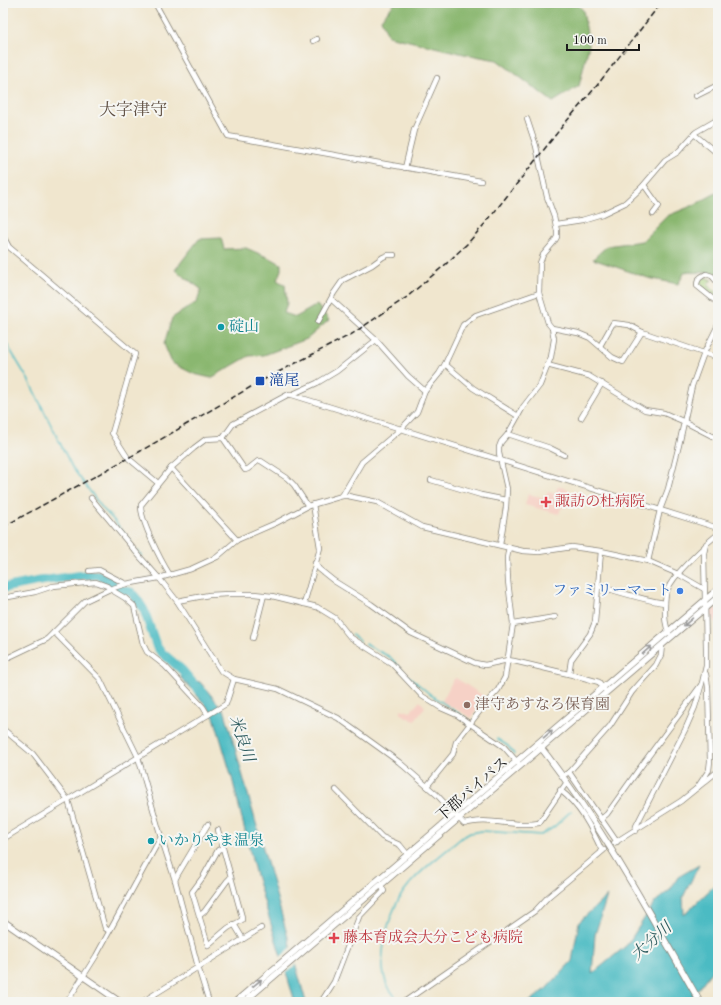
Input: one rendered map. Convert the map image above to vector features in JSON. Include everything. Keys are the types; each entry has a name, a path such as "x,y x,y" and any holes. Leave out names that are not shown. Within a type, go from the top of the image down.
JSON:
{"street":[{"path":"155,3 228,136 481,181"},
{"path":"405,168 414,130 437,78"},
{"path":"696,96 718,85"},
{"path":"556,224 582,220 602,214 625,203 644,185 658,166 678,152 694,134 715,121 718,116"},
{"path":"500,545 506,500 506,485 499,453 501,442 508,434 523,407 540,385 551,357 553,344 552,328 548,323 540,293 541,259 557,237 556,224 547,196 533,136 527,119"},
{"path":"694,134 718,154"},
{"path":"644,185 659,206 653,214"},
{"path":"3,236 9,247 135,354 112,433 128,458 158,482"},
{"path":"318,322 343,280 383,257 394,255"},
{"path":"718,283 712,276 706,274 699,278 697,282 697,286 718,303"},
{"path":"342,496 362,462 401,429 417,412 424,391 439,374 445,364 463,325 476,315 540,293"},
{"path":"331,299 376,340 408,376 424,391"},
{"path":"600,346 613,323 628,325 642,332 718,358"},
{"path":"648,560 660,510 668,489 685,422 692,386 704,353 718,325"},
{"path":"552,328 578,333 590,338 612,357 623,362 642,332"},
{"path":"223,438 233,424 289,394 291,395 317,383 337,371 376,340"},
{"path":"445,364 472,388 518,416"},
{"path":"547,365 589,376 645,410 664,414 685,422 718,438"},
{"path":"581,418 602,383"},
{"path":"291,395 718,528"},
{"path":"508,434 550,448 564,455"},
{"path":"170,575 161,561 140,511 141,505 158,482 171,468 194,448 206,439 223,438"},
{"path":"223,438 245,470 258,461 261,461 287,478 311,505 320,548 304,604"},
{"path":"171,468 237,540"},
{"path":"431,480 475,494 506,500"},
{"path":"3,660 47,639 85,601 110,589 126,584 159,578 191,569 217,557 237,540 276,523 311,505 342,496 377,502 422,527 523,551 539,552 572,547 648,560 678,574 704,589"},
{"path":"91,498 177,601 221,671 234,678 278,689 338,718 399,762 427,786 464,824 474,820 532,825 539,823 560,790 567,782"},
{"path":"669,634 665,623 665,603 668,587 704,546 718,534"},
{"path":"635,831 636,826 685,730 695,707 702,683 705,670 706,648 703,563 704,546"},
{"path":"427,786 453,754 456,742 502,683 505,677 514,624 508,581 507,558 509,547"},
{"path":"569,674 571,660 590,634 595,622 598,569 601,551"},
{"path":"315,563 334,581 420,637 476,663 485,665 508,660 599,682 605,690"},
{"path":"89,571 99,570 126,584"},
{"path":"3,598 35,592 53,586 96,582 107,586 134,606 143,644 147,652 169,670 203,707 208,715"},
{"path":"598,586 637,596 650,601 665,603"},
{"path":"244,1002 280,968 408,855 457,816 605,690 718,589"},
{"path":"177,601 209,595 264,595 317,607 335,618 350,637 391,663 422,696 441,708 471,722 504,747 518,763"},
{"path":"253,638 264,595"},
{"path":"605,690 662,645 669,634 718,597"},
{"path":"514,624 555,617"},
{"path":"54,632 100,678 138,757 160,837 175,880 198,967 209,1002"},
{"path":"563,776 569,772 610,726 632,692 656,665 661,655 662,645"},
{"path":"696,790 699,783 706,776 709,770 710,761 708,687 705,670"},
{"path":"3,839 226,704 234,678"},
{"path":"601,819 607,814 702,683"},
{"path":"3,728 33,754 68,800 105,928 109,931"},
{"path":"539,746 584,806 619,862 700,1002"},
{"path":"569,772 616,842 696,790 718,771"},
{"path":"336,790 382,837 400,845 408,855"},
{"path":"404,1002 535,911 548,897 604,850 575,805 560,790"},
{"name":"下郡バイパス","path":"296,954 381,885 457,816"},
{"path":"175,880 208,824"},
{"path":"218,830 223,848 231,877 242,917 242,920 234,924 208,945 192,892 203,877 218,850 223,848"},
{"path":"66,1002 109,931 160,837"},
{"path":"199,916 204,912 231,877"},
{"path":"321,1002 334,982 356,922 362,912 384,891 381,885"},
{"path":"4,923 120,1002"},
{"path":"234,924 243,939"},
{"path":"142,1002 261,928"},
{"path":"235,1002 280,968"}],"shaded area":[{"name":"諏訪の杜病院","path":"558,486 570,490 565,507 561,508 559,514 525,505 528,494 545,498 548,492 555,494"},
{"path":"715,608 718,610 718,624 708,613"},
{"path":"456,678 485,697 471,718 442,701 453,680"},
{"path":"420,701 425,707 414,721 401,714 401,709 410,712"}],"green space":[{"path":"395,3 576,3 583,10 589,45 579,86 553,102 497,60 464,54 388,36 381,19"},
{"path":"718,192 718,273 685,272 678,284 648,278 593,259 607,246 642,241 667,216 694,205"},
{"path":"221,238 224,249 246,248 281,264 281,270 277,280 285,285 287,303 284,313 296,317 317,305 329,320 307,339 264,355 249,356 211,378 194,374 172,363 164,344 172,318 197,302 201,289 175,270 199,239"},
{"path":"704,277 712,280 707,284 718,293 718,297 701,286 700,281"}],"water":[{"path":"180,677 200,682 225,712 306,1002 295,1002 255,872 232,778 214,717 205,704"},
{"name":"大分川","path":"699,865 683,897 684,915 718,882 718,963 688,1002 529,1002 545,990 572,961 579,922 607,896 595,935 592,974 627,945 655,902 670,890 678,877"}],"pier":[{"path":"292,947 296,964 284,975 279,958"}],"waterway":[{"path":"3,338 29,381 72,467 103,509 131,542"},
{"path":"138,551 142,556"},
{"name":"米良川","path":"3,588 84,575 99,575 119,589 131,592 144,610 156,645 160,651 182,670 198,689"},
{"path":"352,635 360,641"},
{"path":"365,644 390,657 406,674 431,695 464,717"},
{"path":"497,739 508,746 514,754"},
{"path":"399,1001 389,988 384,975 383,948 395,907 401,895 414,879 460,839 470,833 482,831 541,835 554,827 571,811"}],"railway":[{"path":"3,527 139,452 261,381 352,334 407,297 446,264 468,243 488,220 565,123 595,88 661,3"}],"place":[{"name":"碇山","path":"221,327"},
{"name":"滝尾","path":"260,381"},
{"name":"諏訪の杜病院","path":"546,502"},
{"name":"ファミリーマート","path":"680,591"},
{"name":"津守あすなろ保育園","path":"467,705"},
{"name":"いかりやま温泉","path":"151,841"},
{"name":"藤本育成会大分こども病院","path":"334,938"}],"district":[{"name":"大字津守","path":"133,110"}]}
